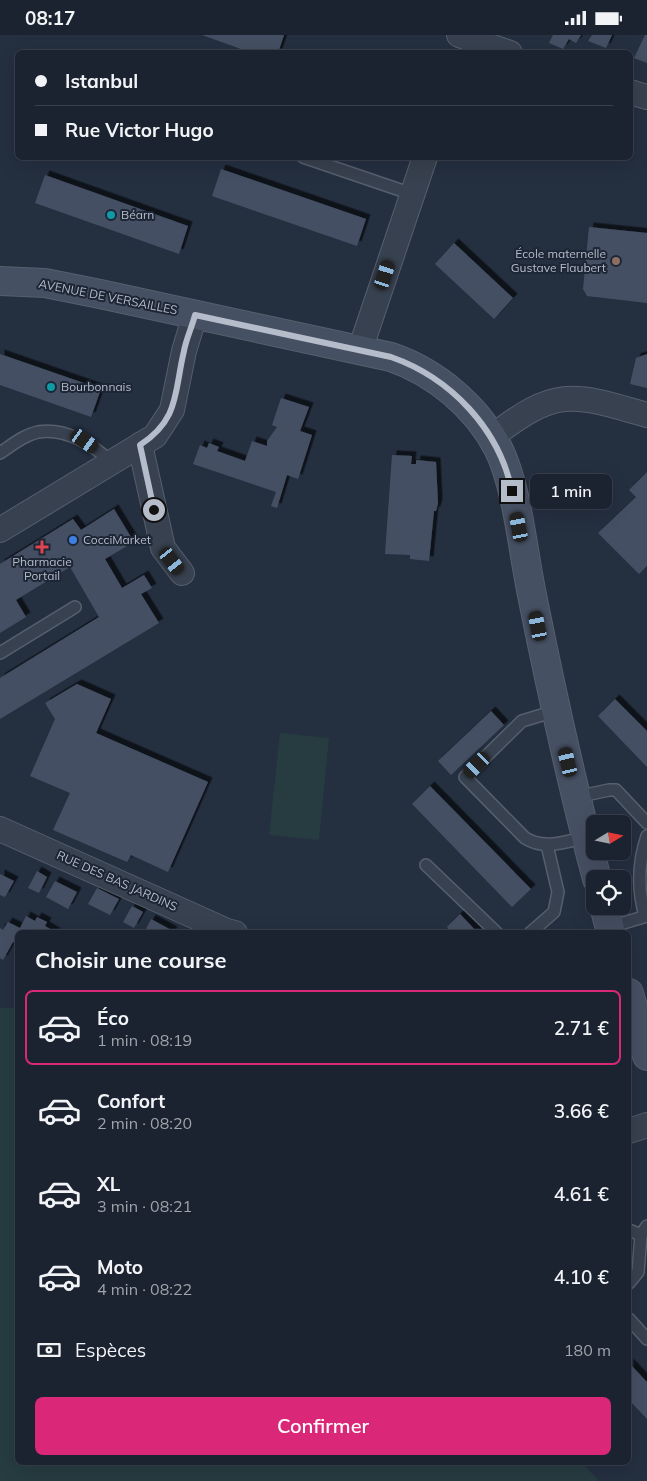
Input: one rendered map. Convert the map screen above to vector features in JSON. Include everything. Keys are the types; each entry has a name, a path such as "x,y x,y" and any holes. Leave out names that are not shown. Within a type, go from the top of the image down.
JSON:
{"street":[{"path":"462,42 497,50"},
{"path":"633,93 647,97"},
{"path":"360,350 424,160"},
{"name":"AVENUE DE VERSAILLES","path":"0,281 45,283 360,350 414,365 430,375 474,413 492,437 508,474 555,711 586,837"},
{"path":"0,530 155,435 172,410 184,351 195,315"},
{"path":"492,437 532,408 554,399 571,397 597,401 647,415"},
{"path":"140,445 163,548 182,573"},
{"name":"RUE DES BAS JARDINS","path":"0,829 225,930"},
{"path":"631,1000 647,1056"},
{"path":"631,1130 647,1125"}],"lane":[{"path":"312,160 412,194"},
{"path":"0,453 37,432 56,432 85,441 112,463"},
{"path":"0,653 75,607"},
{"path":"555,711 522,721 465,777 525,838 534,844 547,845 586,837"},
{"path":"576,797 616,790 647,823"},
{"path":"608,922 646,916 639,894 638,877 647,836"},
{"path":"533,930 554,912 558,893 547,845"},
{"path":"426,865 494,930"},
{"path":"631,1230 644,1231 638,1272 631,1281"},
{"path":"631,1321 647,1339"}],"green space":[{"path":"280,733 329,738 319,840 269,835"},
{"path":"0,1008 15,1008 15,1465 584,1465 599,1481 0,1481"}],"building":[{"path":"202,35 284,35 279,50 244,50"},
{"path":"553,35 581,35 576,43 569,39 563,49 549,43"},
{"path":"592,35 612,35 606,48 588,41"},
{"path":"645,35 647,35 647,63 634,58"},
{"path":"221,169 366,219 357,246 212,196"},
{"name":"Béarn","path":"45,175 188,226 179,254 35,203"},
{"name":"École maternelle Gustave Flaubert","path":"589,227 647,233 647,303 587,296 583,289"},
{"path":"454,243 513,298 494,319 435,264"},
{"name":"Bourbonnais","path":"0,354 101,389 91,417 0,385"},
{"path":"647,354 647,388 630,384 636,358"},
{"path":"281,398 309,407 300,431 312,435 298,479 287,475 277,508 271,506 276,492 193,464 200,445 207,448 209,443 219,447 217,451 245,461 252,441 267,446 267,441 277,427 272,425"},
{"path":"392,455 412,456 411,464 416,464 416,460 436,462 438,503 436,511 434,511 429,561 410,559 410,555 385,554"},
{"path":"647,472 647,566 639,574 598,533 636,497 629,490"},
{"path":"114,509 134,542 105,559 122,588 144,575 152,588 141,594 159,623 0,719 0,678 99,617 70,567 16,600 26,617 0,633 0,564 73,519 81,530"},
{"path":"77,684 111,699 96,733 208,782 168,872 131,855 127,862 53,830 70,793 30,776 55,719 45,703"},
{"path":"615,699 647,731 647,767 598,716"},
{"path":"491,711 504,725 451,775 438,761"},
{"path":"430,786 531,889 512,907 412,804"},
{"path":"37,871 47,877 39,893 28,888"},
{"path":"0,874 14,881 5,897 0,895"},
{"path":"55,881 77,892 68,909 46,897"},
{"path":"97,888 119,899 110,915 88,904"},
{"path":"132,906 143,912 134,928 123,922"},
{"path":"460,914 475,930 450,930 447,927"},
{"path":"26,916 35,921 37,917 47,922 45,926 52,930 15,930 15,943 13,942 3,960 0,958 0,928 3,930 8,922 20,928"},
{"path":"151,919 171,930 146,930"},
{"path":"631,1365 647,1382 647,1419 631,1402"}],"place":[{"name":"Béarn","path":"111,215"},
{"name":"École maternelle Gustave Flaubert","path":"616,261"},
{"name":"Bourbonnais","path":"51,387"},
{"name":"CocciMarket","path":"73,540"},
{"name":"Pharmacie Portail","path":"42,547"}],"route":[{"path":"154,510 140,445 155,435 165,423 172,410 178,392 184,351 195,315 391,357 414,365 430,375 474,413 499,450 512,491"}]}
